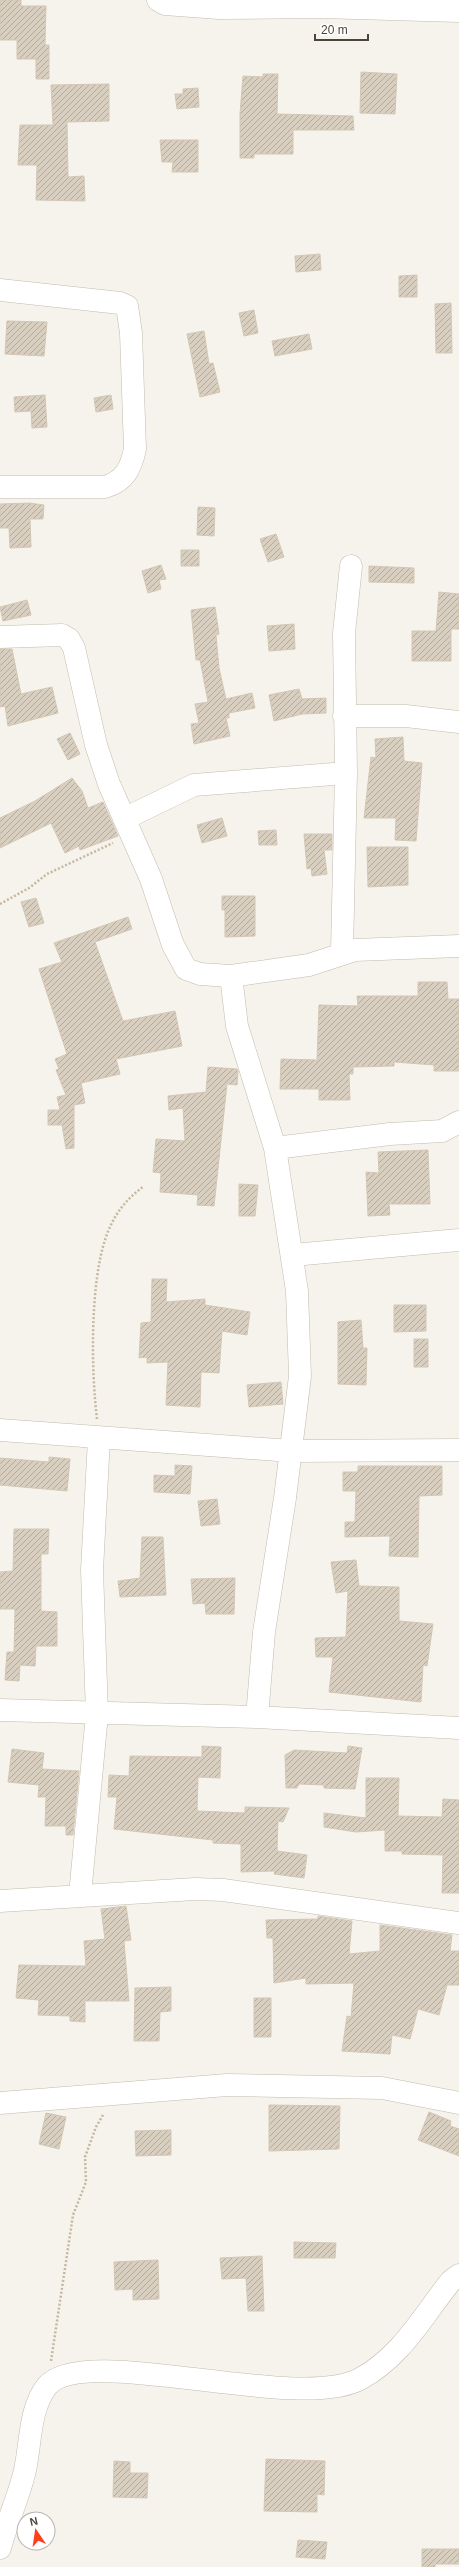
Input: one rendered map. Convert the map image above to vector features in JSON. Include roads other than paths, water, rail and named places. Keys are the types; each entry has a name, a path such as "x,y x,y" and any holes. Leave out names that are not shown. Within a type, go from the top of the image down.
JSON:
{"street":[{"path":"158,0 165,4 219,8 320,3 459,11"},
{"path":"0,290 120,303 127,306 131,333 135,449 131,465 126,474 112,485 105,487 0,487"},
{"path":"342,952 346,773 344,633 351,566"},
{"path":"0,637 62,635 69,639 74,648 96,745 127,826 151,879 173,945 186,969 200,974 231,976 309,965 342,952 459,946"},
{"path":"344,716 406,716 459,722"},
{"path":"127,826 194,785 346,773"},
{"path":"231,976 237,1026 275,1148 298,1291 300,1376 292,1451 264,1632 257,1716"},
{"path":"275,1148 390,1134 442,1131 459,1122"},
{"path":"293,1255 459,1240"},
{"path":"0,1430 99,1439 292,1451 459,1450"},
{"path":"80,1895 97,1714 92,1570 99,1439"},
{"path":"0,1710 97,1714 257,1716 459,1728"},
{"path":"0,1901 155,1889 223,1890 459,1923"},
{"path":"0,2103 204,2086 382,2088 459,2103"},
{"path":"0,2548 25,2470 38,2404 50,2384 57,2378 67,2374 89,2371 172,2376 230,2384 335,2386 358,2380 384,2364 414,2332 451,2281 459,2275"}]}
